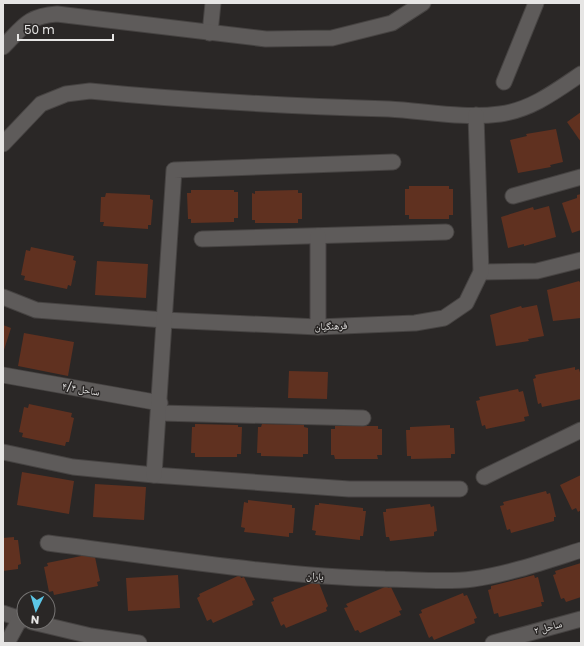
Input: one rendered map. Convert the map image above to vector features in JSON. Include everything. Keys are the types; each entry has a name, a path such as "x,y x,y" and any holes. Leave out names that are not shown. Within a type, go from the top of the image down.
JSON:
{"street":[{"path":"210,33 213,3"},
{"path":"3,47 30,20 40,15 57,14 266,39 332,38 392,23 423,3"},
{"path":"504,82 536,3"},
{"path":"3,144 41,104 66,94 90,91 250,105 395,110 476,115 502,114 539,102 581,74"},
{"name":"فرهنگیان","path":"3,297 36,310 164,320 318,327 415,323 444,318 466,303 481,272 476,115"},
{"path":"154,475 174,170 393,162"},
{"path":"513,196 581,177"},
{"path":"202,239 446,232"},
{"path":"318,236 318,327"},
{"path":"481,272 537,271 581,260"},
{"name":"ساحل ۴/۴","path":"3,375 159,408 363,418"},
{"path":"484,477 581,430"},
{"path":"3,452 73,467 154,475 349,489 460,489"},
{"name":"باران","path":"48,543 269,572 336,578 438,580 472,579 542,563 581,550"},
{"path":"3,613 16,617"},
{"name":"ساحل ۲","path":"493,643 581,619"},
{"path":"56,627 92,636 139,643"},
{"path":"7,643 17,630"}],"building":[{"path":"581,112 581,142 567,122"},
{"path":"556,129 563,162 550,165 551,167 518,173 510,140 527,136 526,134"},
{"path":"409,186 449,186 449,189 453,189 453,215 449,215 449,219 409,219 409,215 405,215 405,189 409,189"},
{"path":"191,190 234,190 234,192 238,192 238,218 234,218 234,222 191,223 191,219 188,219 187,193 191,193"},
{"path":"298,190 298,193 302,193 302,219 298,219 298,223 255,223 255,220 252,220 252,193 255,194 255,191"},
{"path":"106,193 150,195 150,199 153,200 151,225 148,225 148,229 103,226 104,222 100,222 101,197 105,197"},
{"path":"581,194 581,230 572,233 562,203 577,198 577,195"},
{"path":"549,206 556,237 524,246 524,244 508,248 501,217 533,207 534,210"},
{"path":"31,247 74,256 73,260 76,261 71,286 68,285 67,289 24,280 25,276 21,275 26,250 30,251"},
{"path":"97,261 148,264 146,298 95,295"},
{"path":"579,281 581,284 581,318 553,321 547,290"},
{"path":"537,305 544,336 528,339 529,341 496,346 490,315 521,306 522,308"},
{"path":"3,325 11,328 3,353"},
{"path":"24,333 74,342 68,376 18,366"},
{"path":"575,367 575,370 579,369 581,376 581,399 542,407 541,403 538,404 533,379 536,378 535,375"},
{"path":"289,371 328,372 327,399 288,398"},
{"path":"518,389 519,392 523,391 529,416 524,417 525,421 486,429 485,425 482,426 476,401 480,400 479,397"},
{"path":"29,404 72,413 71,417 74,418 69,442 66,442 65,446 22,437 23,433 19,432 24,407 28,408"},
{"path":"195,424 238,425 238,427 242,427 241,454 237,454 237,457 195,457 195,453 191,453 192,427 195,427"},
{"path":"262,424 304,425 304,427 308,428 308,454 303,454 303,457 261,456 261,453 257,453 258,427 261,427"},
{"path":"450,425 450,428 454,428 455,454 451,454 451,458 411,459 411,456 407,456 406,430 410,430 410,427"},
{"path":"335,426 378,426 378,429 382,429 382,455 377,455 378,459 335,459 334,455 331,455 331,429 335,429"},
{"path":"22,472 74,481 69,514 17,505"},
{"path":"581,475 581,510 578,512 576,508 572,510 560,485"},
{"path":"95,484 146,487 144,520 93,517"},
{"path":"546,491 547,494 550,493 556,517 554,517 554,521 511,533 510,529 507,530 500,506 504,505 503,502"},
{"path":"248,500 292,505 292,508 295,508 293,533 289,533 289,537 244,532 245,528 241,527 244,502 248,503"},
{"path":"319,503 363,508 363,511 366,511 363,536 360,536 360,540 315,535 316,531 312,530 315,505 319,505"},
{"path":"430,504 431,507 434,506 437,531 434,532 434,536 390,541 389,537 386,537 383,512 386,512 386,509"},
{"path":"14,537 14,540 18,540 21,564 18,565 18,569 3,571 3,538"},
{"path":"91,554 92,557 95,557 100,581 97,582 98,586 56,595 56,590 49,590 44,567 48,566 47,563"},
{"path":"581,563 581,597 566,602 564,598 561,599 553,575 556,574 555,571"},
{"path":"178,575 180,608 128,611 126,578"},
{"path":"240,575 241,578 244,577 255,600 252,601 253,605 213,623 211,619 207,621 197,598 200,596 199,594"},
{"path":"534,575 535,578 538,577 544,602 541,602 542,606 499,617 498,613 494,614 488,590 491,589 491,586"},
{"path":"315,582 316,584 319,583 328,606 326,608 327,611 286,628 284,624 281,626 271,602 274,601 273,598"},
{"path":"387,586 388,588 391,587 402,610 399,611 401,615 360,633 358,630 355,631 344,608 348,607 346,604"},
{"path":"463,593 464,596 467,595 477,618 474,619 475,623 434,640 432,636 429,638 419,614 422,613 421,610"}]}
